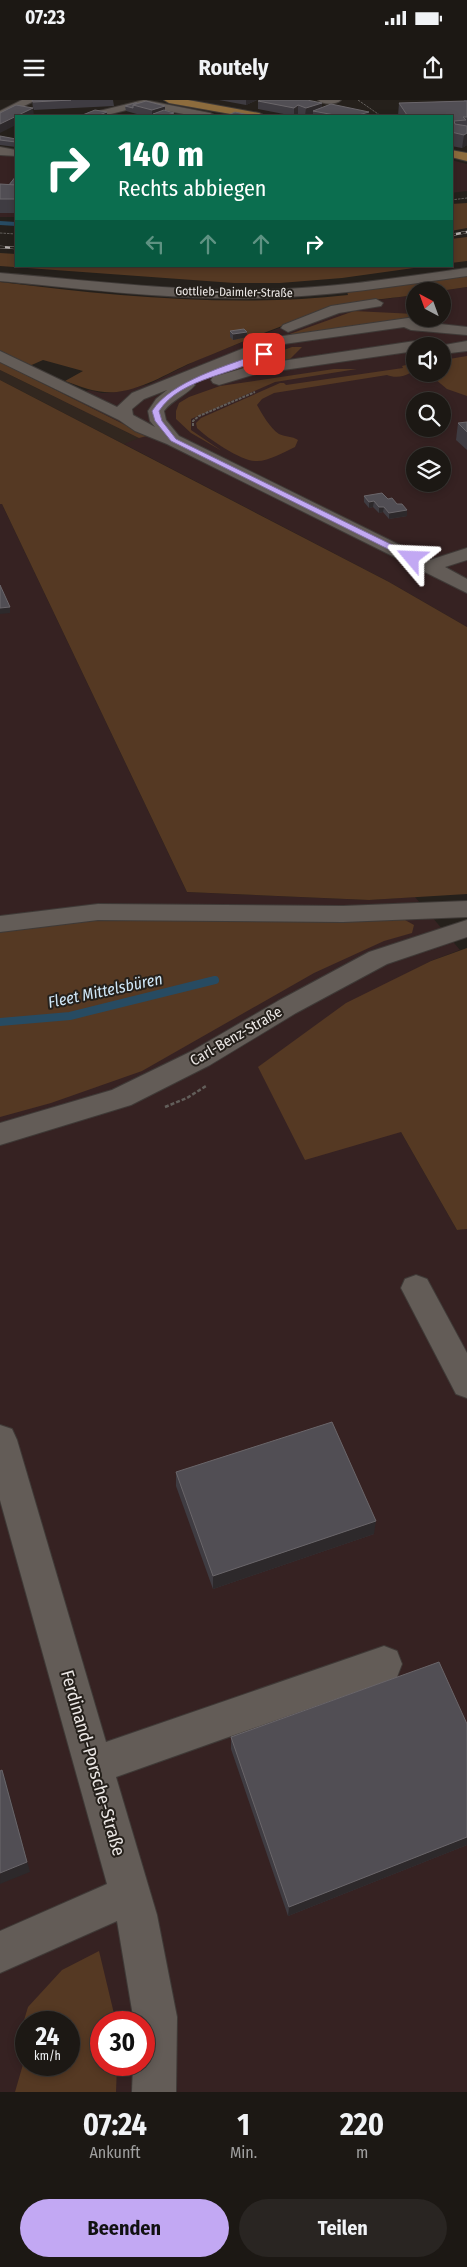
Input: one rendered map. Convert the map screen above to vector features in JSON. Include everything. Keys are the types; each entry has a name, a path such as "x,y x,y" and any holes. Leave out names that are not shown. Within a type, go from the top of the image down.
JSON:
{"main road":[{"path":"169,100 185,101 253,115"},
{"path":"453,153 467,156"}],"street":[{"path":"0,115 31,100"},
{"path":"323,100 336,100"},
{"path":"95,115 142,103 205,115"},
{"path":"0,151 15,153"},
{"name":"Gottlieb-Daimler-Straße","path":"0,277 164,290 254,294 348,289 467,272"},
{"path":"125,417 124,408 138,396 171,381 336,309 387,302"},
{"path":"277,336 406,322"},
{"path":"173,440 158,421 156,411 161,402 178,389 276,349 411,326 467,330"},
{"path":"451,341 467,339"},
{"path":"285,369 321,340"},
{"path":"451,349 467,346"},
{"path":"161,402 203,387 285,369 406,348"},
{"path":"285,369 406,355"},
{"path":"0,356 125,417 141,428 173,440 429,566 467,587"},
{"path":"429,566 467,554"},
{"path":"0,924 98,912 343,914 467,909"},
{"name":"Carl-Benz-Straße","path":"0,1134 122,1098 201,1058 287,1007 378,958 467,928"},
{"path":"416,1288 467,1384"},
{"name":"Ferdinand-Porsche-Straße","path":"0,1440 130,1894 156,2017 154,2092"},
{"path":"93,1766 384,1664"},
{"path":"0,1952 130,1894"}],"path":[{"path":"358,100 380,115"},
{"path":"453,200 467,198"},
{"path":"0,233 15,234"},
{"path":"196,432 193,421 199,416 257,391"}],"shaded area":[{"path":"0,153 15,155 15,217 0,217"},
{"path":"453,160 467,164 467,191 453,193"},
{"path":"467,203 467,228 453,231 453,204"},
{"path":"467,237 467,261 453,263 453,239"},
{"path":"0,253 15,254 15,267 421,267 342,278 280,283 234,283 0,266"},
{"path":"467,275 467,287 451,289 451,282 418,282"},
{"path":"0,282 86,292 174,299 305,299 348,295 347,292 406,284 406,296 370,300 315,314 256,336 128,390 103,392 78,386 65,381 83,371 43,360 27,367 10,367 147,436 139,438 0,370"},
{"path":"467,287 467,627 389,582 49,405 89,390 102,393 116,392 149,384 197,360 245,341 355,303 406,296 406,328 451,328 451,289"},
{"path":"354,311 406,314 406,320 287,335"},
{"path":"292,347 302,347 289,360 218,374"},
{"path":"467,356 467,396 447,389 439,382 451,382 451,359"},
{"path":"406,365 406,374 402,376 393,377 387,375 274,393 262,399 257,405 272,428 279,434 298,440 295,447 265,460 255,461 241,457 216,443 197,428 196,423 201,418 280,383 286,385 403,368 402,366"},
{"path":"334,369 357,369 275,382 191,419 191,430 222,451 191,433 176,419 179,403 189,397 220,386"},
{"path":"0,370 139,438 124,444 0,380"},
{"path":"0,380 389,582 467,627 467,894 369,900 187,892 2,504 0,504"},
{"path":"0,504 2,504 187,892 369,900 415,897 460,950 431,961 390,982 401,1132 457,1230 467,1229 467,2092 0,2092"},
{"path":"91,917 405,920 414,925 412,933 384,941 314,973 142,1071 51,1103 0,1117 0,930"},
{"path":"467,948 467,1229 457,1230 401,1132 305,1160 258,1067 346,1003 431,961"},
{"path":"99,1951 113,2011 90,2011 90,2076 117,2076 116,2092 15,2092 20,2076 80,2076 80,2011 27,2011 28,2007 62,1970"}],"building":[{"path":"32,100 71,100 33,102"},
{"path":"307,100 322,103 306,108 298,105 294,108 258,101"},
{"path":"146,101 165,106 152,110 133,105"},
{"path":"467,101 467,117 463,117 466,120 454,121 455,124 467,126 467,133 464,135 453,132 453,115 407,115 399,103"},
{"path":"137,103 133,105 133,108 125,106"},
{"path":"331,104 369,112 358,115 335,115 313,111"},
{"path":"16,105 33,108 15,115 0,124 0,113"},
{"path":"95,110 107,112 100,115 82,115"},
{"path":"164,110 174,113 167,115 153,114"},
{"path":"235,112 249,115 228,115"},
{"path":"0,136 15,139 15,142 0,140"},
{"path":"15,177 15,185 9,185"},
{"path":"0,184 15,185 15,199 0,199"},
{"path":"244,329 247,332 233,334 230,331"},
{"path":"467,422 467,432 458,423"},
{"path":"382,493 388,499 392,498 397,504 402,504 407,510 389,513 384,507 379,507 374,501 369,502 364,496"},
{"path":"0,585 10,607 0,608"},
{"path":"332,1422 376,1521 213,1576 176,1472"},
{"path":"439,1662 467,1724 467,1837 289,1907 231,1737"},
{"path":"2,1770 27,1862 0,1873 0,1771"}],"waterway":[{"path":"0,223 15,224"},
{"name":"Fleet Mittelsbüren","path":"0,1022 70,1016 215,980"}],"railway":[{"path":"453,235 467,232"},
{"path":"0,247 15,248"}],"route":[{"path":"264,354 178,389 161,402 156,411 158,421 173,440 412,558"}]}
